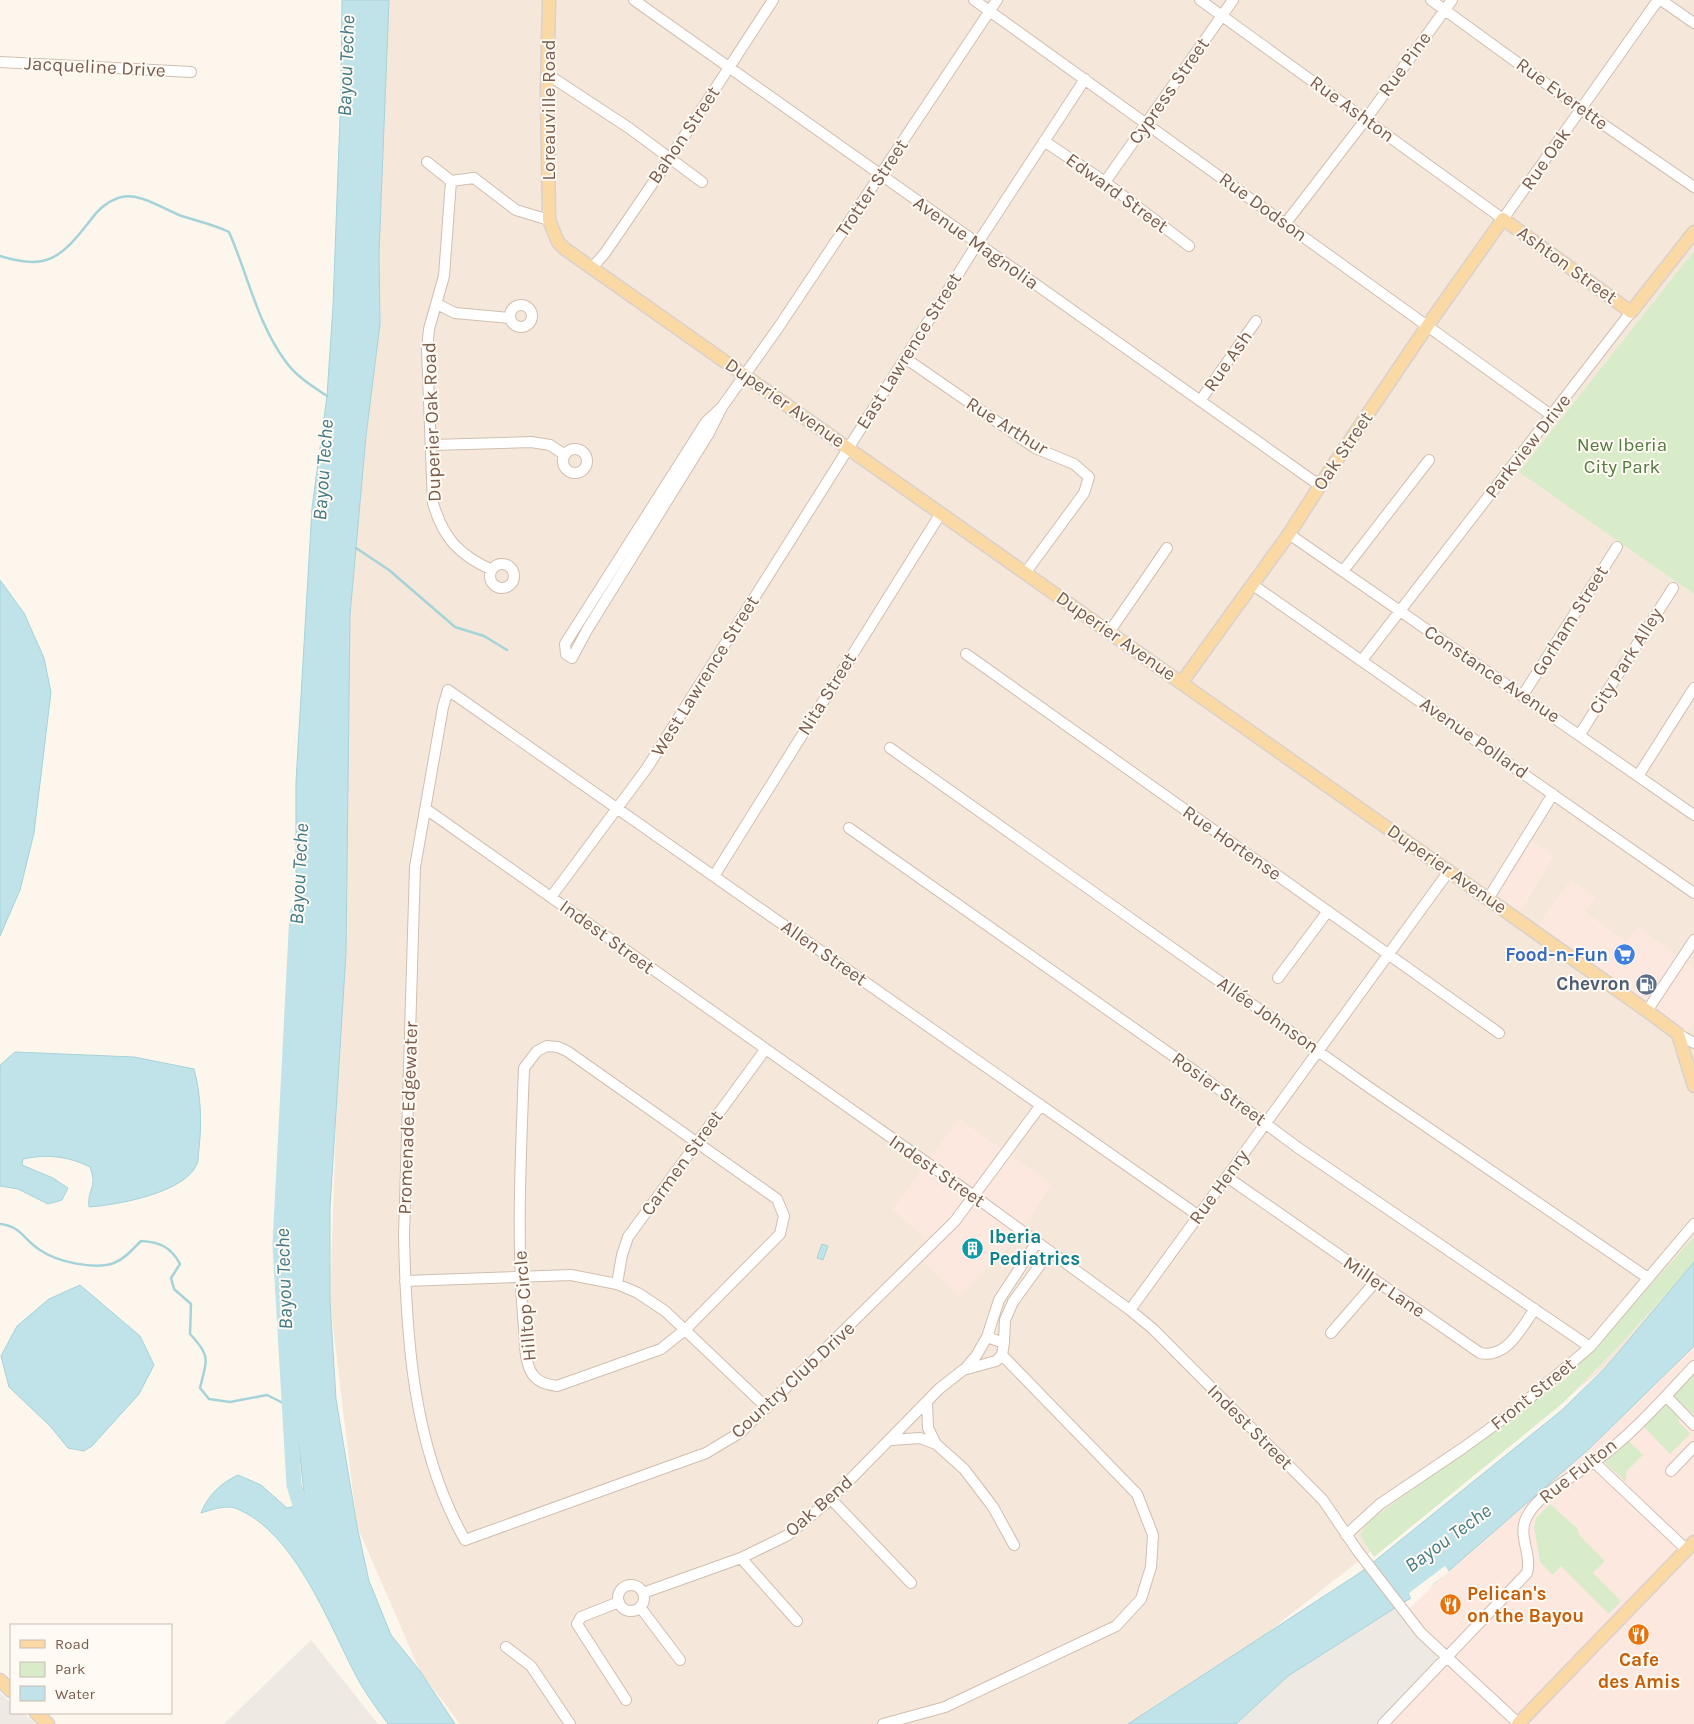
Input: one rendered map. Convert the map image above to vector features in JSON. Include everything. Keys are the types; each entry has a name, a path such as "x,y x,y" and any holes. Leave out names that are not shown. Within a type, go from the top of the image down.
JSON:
{"main road":[{"name":"Loreauville Road","path":"549,0 547,74 549,220"},
{"name":"Ashton Street","path":"1503,219 1631,312"},
{"name":"Oak Street","path":"1182,682 1290,534 1319,485 1503,219"},
{"name":"Duperier Avenue","path":"549,220 558,242 592,268 848,446 1678,1034"},
{"name":"Parkview Drive","path":"1631,312 1694,232"},
{"path":"1678,1034 1694,1086"},
{"path":"1518,1724 1690,1546"},
{"path":"0,1680 10,1690"},
{"path":"37,1714 48,1724"}],"street":[{"name":"Avenue Magnolia","path":"634,0 1319,485"},
{"name":"Bahon Street","path":"592,268 605,253 670,158 773,0"},
{"name":"Rue Dodson","path":"974,0 1147,122 1285,224 1551,415"},
{"name":"Trotter Street","path":"594,610 696,445 706,422 722,407 881,175 997,0"},
{"name":"Rue Ashton","path":"1200,0 1366,118 1503,219"},
{"name":"Cypress Street","path":"1105,182 1233,0"},
{"name":"Rue Everette","path":"1432,0 1582,109 1694,187"},
{"name":"Rue Pine","path":"1285,224 1366,118 1452,0"},
{"path":"1660,0 1694,23"},
{"name":"Rue Oak","path":"1503,219 1660,0"},
{"name":"Jacqueline Drive","path":"0,62 191,72"},
{"path":"547,74 702,182"},
{"name":"East Lawrence Street","path":"848,446 1085,79"},
{"name":"Edward Street","path":"1044,141 1105,182 1189,246"},
{"path":"427,162 451,181 474,178 516,210 549,220"},
{"name":"Duperier Oak Road","path":"451,181 444,276 428,330 427,350 434,503 439,523 450,540 465,555 492,570"},
{"path":"437,304 456,313 510,318"},
{"name":"Parkview Drive","path":"1362,660 1631,312"},
{"name":"Rue Ash","path":"1200,401 1256,321"},
{"name":"Rue Arthur","path":"906,358 1035,448 1074,464 1089,477 1084,493 1026,572"},
{"path":"432,445 532,442 550,445 565,455"},
{"name":"West Lawrence Street","path":"551,897 652,759 848,446"},
{"path":"1343,571 1429,460"},
{"name":"Nita Street","path":"714,876 940,513"},
{"name":"Constance Avenue","path":"1290,534 1399,612 1580,734 1694,815"},
{"name":"Gorham Street","path":"1523,695 1617,547"},
{"path":"1110,631 1167,548"},
{"name":"Avenue Pollard","path":"1253,585 1694,893"},
{"name":"City Park Alley","path":"1580,734 1672,588"},
{"name":"Rue Hortense","path":"966,654 1499,1033"},
{"path":"1638,776 1694,688"},
{"name":"Allen Street","path":"448,690 1199,1216"},
{"name":"Promenade Edgewater","path":"448,690 443,707 415,868 404,1235 405,1281 417,1402 426,1447 446,1504 465,1540"},
{"name":"Allée Johnson","path":"890,748 1318,1051 1648,1278"},
{"path":"1488,899 1553,794"},
{"name":"Indest Street","path":"426,809 764,1050 974,1196 1130,1310 1153,1329 1323,1500 1357,1550 1421,1633 1518,1724"},
{"name":"Rosier Street","path":"849,828 1266,1123 1297,1147 1590,1347"},
{"name":"Rue Henry","path":"1130,1310 1449,871"},
{"path":"1278,978 1328,912"},
{"path":"1647,1011 1694,940"},
{"name":"Duperier Avenue","path":"1678,1034 1694,1043"},
{"name":"Hilltop Circle","path":"547,1046 558,1047 567,1051 777,1199 784,1216 780,1234 686,1329 661,1349 567,1384 545,1385 534,1376 528,1362 520,1276 519,1218 524,1068 537,1051 547,1046"},
{"name":"Carmen Street","path":"616,1284 628,1237 764,1050"},
{"name":"Country Club Drive","path":"465,1540 706,1453 741,1432 955,1221 1041,1105"},
{"name":"Miller Lane","path":"1226,1177 1480,1353 1491,1355 1500,1352 1509,1345 1535,1309"},
{"name":"Front Street","path":"1346,1535 1380,1504 1518,1408 1590,1347 1694,1224"},
{"name":"Oak Bend","path":"643,1593 741,1558 788,1535 831,1499 939,1389 964,1370 976,1356 987,1338 999,1300 1038,1242"},
{"path":"883,1724 945,1707 1116,1626 1141,1599 1151,1567 1153,1534 1138,1494 1002,1355 1006,1320 1013,1302 1050,1252"},
{"path":"405,1281 570,1275 616,1284 638,1293 665,1311 767,1408"},
{"path":"1331,1333 1376,1281"},
{"path":"987,1338 1004,1343"},
{"name":"Oak Bend","path":"964,1370 996,1361 1002,1355"},
{"name":"Rue Fulton","path":"1383,1724 1527,1573 1530,1563 1522,1532 1529,1512 1537,1502 1579,1470 1594,1462 1666,1396 1694,1366"},
{"path":"1666,1396 1694,1425"},
{"path":"927,1403 928,1428 936,1444"},
{"path":"891,1440 920,1438 936,1444 964,1469 993,1507 1014,1545"},
{"path":"1671,1471 1694,1447"},
{"path":"1594,1462 1690,1546"},
{"path":"831,1499 911,1583"},
{"path":"741,1558 797,1621"},
{"path":"627,1585 637,1586 643,1593 644,1598 640,1607 630,1611 619,1602 620,1592 627,1585"},
{"path":"619,1602 581,1617 577,1624 626,1700"},
{"path":"640,1607 680,1660"},
{"path":"506,1647 530,1666 570,1724"}],"shaded area":[{"path":"358,0 1694,0 1694,1267 1606,1367 1263,1636 1135,1724 460,1724 420,1671 357,1526 330,1302 346,824"},
{"path":"1529,839 1554,855 1521,911 1495,895"},
{"path":"1571,880 1595,898 1585,912 1626,942 1638,927 1694,968 1694,1022 1683,1036 1536,927"},
{"path":"959,1119 1051,1184 1022,1231 960,1296 923,1262 934,1248 893,1209"},
{"path":"1694,1333 1694,1724 1524,1724 1427,1633 1410,1608"},
{"path":"1394,1609 1447,1659 1384,1724 1236,1724 1288,1676"},
{"path":"311,1640 378,1724 224,1724"},
{"path":"1447,1659 1517,1724 1384,1724"},
{"path":"0,1693 10,1702 10,1714 24,1714 36,1724 0,1724"}],"green space":[{"name":"New Iberia City Park","path":"1694,251 1694,594 1519,472"},
{"path":"1694,1237 1694,1263 1617,1348 1563,1403 1374,1557 1360,1535 1369,1521 1566,1379"},
{"path":"1694,1372 1694,1415 1672,1394"},
{"path":"1664,1400 1681,1417 1678,1421 1690,1434 1670,1454 1641,1424"},
{"path":"1625,1437 1643,1455 1626,1472 1626,1482 1605,1463 1604,1458"},
{"path":"1550,1504 1577,1528 1580,1536 1605,1561 1593,1573 1621,1601 1609,1614 1561,1566 1553,1575 1540,1562 1534,1527 1536,1518"}],"water":[{"path":"342,0 389,0 379,253 380,324 366,436 350,615 346,953 330,1207 330,1302 336,1399 357,1526 369,1581 391,1635 420,1671 455,1724 388,1724 360,1683 310,1584 276,1538 257,1520 235,1508 222,1507 201,1513 207,1501 216,1490 238,1475 261,1485 287,1508 300,1505 304,1493 295,1409 285,1253 296,1054 296,782 312,508 327,396 333,306 341,91"},
{"path":"0,580 24,613 44,658 51,692 34,833 20,890 0,936"},
{"path":"15,1052 134,1057 194,1069 201,1119 197,1164 190,1174 179,1183 165,1190 149,1196 101,1206 89,1207 89,1196 93,1184 90,1167 65,1158 49,1156 32,1157 23,1159 22,1165 53,1178 68,1188 62,1200 48,1204 18,1189 0,1186 0,1065"},
{"path":"822,1244 828,1246 823,1260 817,1258"},
{"path":"1694,1262 1694,1346 1590,1448 1436,1582 1288,1676 1236,1724 1128,1724 1361,1572 1562,1410 1606,1367"},
{"path":"80,1285 140,1336 154,1365 139,1394 92,1446 84,1451 68,1448 50,1426 9,1387 1,1356 17,1326 49,1299"}],"pier":[{"path":"1445,1566 1449,1572 1412,1600 1409,1593"}],"waterway":[{"path":"0,256 29,262 51,258 61,253 70,245 95,215 109,202 125,196 141,198 179,215 223,229 229,232 260,315 276,347 295,372 327,396"},
{"path":"356,548 389,570 455,627 484,636 507,650"},
{"name":"Bayou Teche","path":"297,913 280,1245 294,1485 306,1524"},
{"path":"0,1224 18,1230 47,1254 76,1264 97,1266 114,1263 129,1254 141,1241 164,1246 173,1253 180,1264 171,1278 174,1289 191,1304 190,1334 197,1341 206,1358 200,1388 209,1399 230,1402 267,1395 295,1409"}],"place":[{"name":"Food-n-Fun","path":"1624,955"},
{"name":"Chevron","path":"1646,984"},
{"name":"Iberia Pediatrics","path":"973,1248"},
{"name":"Pelican's on the Bayou","path":"1451,1605"},
{"name":"Cafe des Amis","path":"1639,1634"}]}
